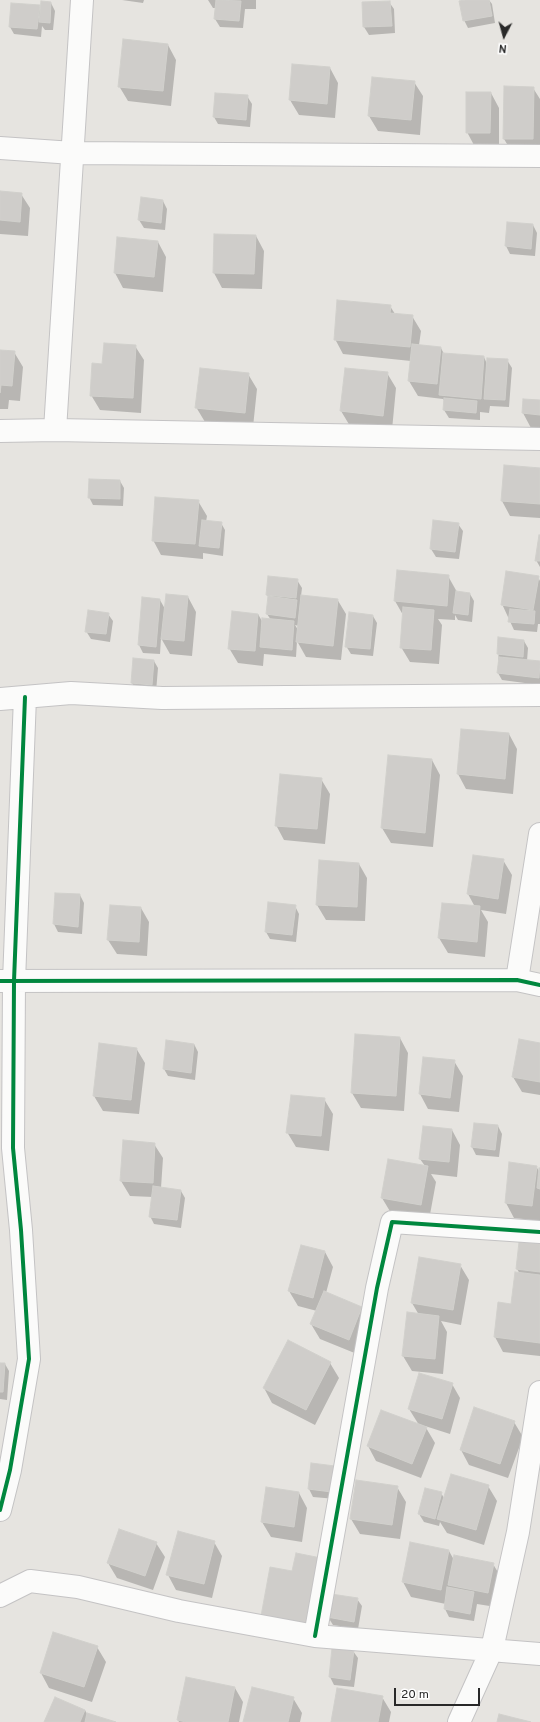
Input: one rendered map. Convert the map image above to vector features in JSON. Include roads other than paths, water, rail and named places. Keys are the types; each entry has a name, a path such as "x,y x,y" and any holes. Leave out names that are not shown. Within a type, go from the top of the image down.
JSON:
{"street":[{"path":"55,430 82,0"},
{"path":"0,148 73,153 540,156"},
{"path":"0,431 55,430 540,439"},
{"path":"0,699 71,693 162,698 540,695"},
{"path":"0,1510 10,1470 29,1359 21,1230 13,1148 7,981 25,697"},
{"path":"517,980 540,834"},
{"path":"7,981 517,980 540,985"},
{"path":"315,1636 377,1288 392,1222 540,1232"},
{"path":"459,1722 492,1649 518,1532 540,1392"},
{"path":"0,1596 30,1580 78,1587 179,1611 315,1636 540,1654"}]}
